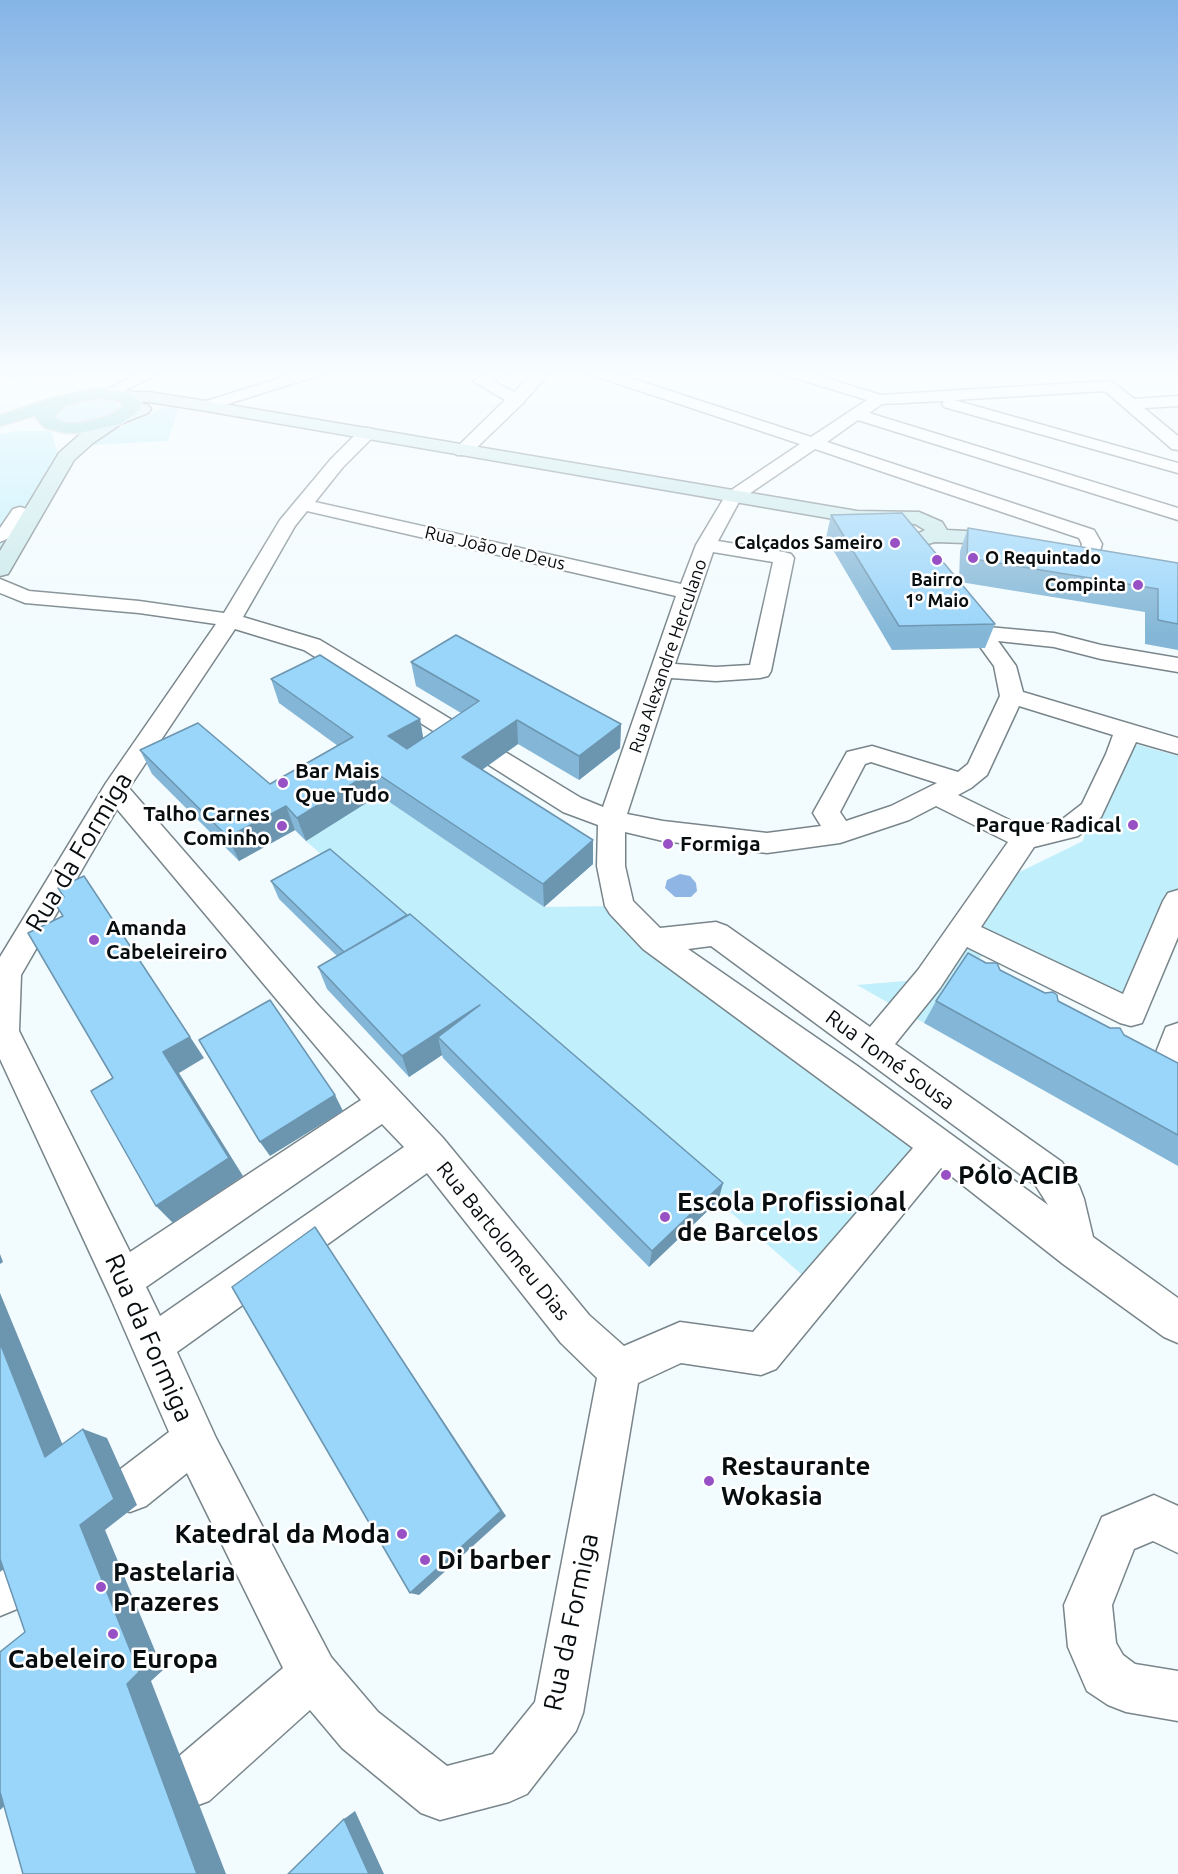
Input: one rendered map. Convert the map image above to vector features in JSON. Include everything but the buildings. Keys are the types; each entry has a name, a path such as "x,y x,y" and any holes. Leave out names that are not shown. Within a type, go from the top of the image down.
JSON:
{"street":[{"path":"0,569 65,458"},
{"name":"Rua da Formiga","path":"342,458 287,524 230,620 115,789 6,974 3,1030 10,1071 123,1280 195,1439 313,1675 360,1730 440,1794 509,1776 558,1713 618,1370"},
{"path":"507,458 857,517 897,529 914,540 927,543 966,537 1032,548"},
{"path":"733,497 793,458"},
{"path":"859,458 1087,534 1092,544 1088,558"},
{"path":"998,458 1178,514"},
{"path":"1144,458 1178,468"},
{"name":"Rua Alexandre Herculano","path":"612,820 688,592 706,545 733,497"},
{"name":"Rua João de Deus","path":"303,505 688,592"},
{"path":"0,536 9,531 20,513"},
{"path":"662,670 717,674 760,671 784,558 706,545"},
{"path":"1066,554 1110,561"},
{"path":"0,585 25,597 139,607 230,620 312,645 463,738"},
{"path":"498,759 572,805 612,820 663,831 767,843 840,833 900,813 962,782 978,769 1012,696 1005,666 983,633 948,589"},
{"path":"0,606 25,597"},
{"path":"983,633 1054,640 1101,652 1178,665"},
{"path":"1012,696 1178,746"},
{"path":"936,795 1025,839 1068,829 1092,810 1119,754 1127,730"},
{"path":"840,833 826,813 856,758 872,754 962,782"},
{"name":"Rua Bartolomeu Dias","path":"115,789 385,1103 430,1150 575,1329 618,1370"},
{"name":"Rua Tomé Sousa","path":"612,820 610,866 620,906 654,941 844,1077 1178,1323"},
{"path":"873,1047 928,979 1025,839"},
{"path":"961,931 1131,1013 1178,901"},
{"name":"Rua Tomé Sousa","path":"654,941 716,934 1050,1174 1066,1199 1077,1250"},
{"path":"975,961 1163,1051"},
{"path":"123,1280 385,1103"},
{"path":"618,1370 680,1342 761,1354 936,1146"},
{"path":"151,1346 430,1150"},
{"path":"130,1490 195,1439"},
{"path":"1178,1530 1154,1518 1118,1533 1088,1605 1092,1647 1105,1673 1126,1688 1178,1696"},
{"path":"190,1782 313,1675"}],"shaded area":[{"path":"0,458 57,458 0,550"},
{"path":"1124,741 1178,756 1178,901 1129,1018 986,951 924,1023 857,985 929,979 993,885 1083,841 1092,810"},
{"path":"379,795 544,907 620,906 926,1149 816,1287 306,841"}],"water":[{"path":"680,874 690,876 696,883 697,891 691,897 675,897 665,888 667,880"}],"place":[{"name":"Calçados Sameiro","path":"895,543"},
{"name":"O Requintado","path":"973,558"},
{"name":"Bairro 1º Maio","path":"937,560"},
{"name":"Compinta","path":"1138,585"},
{"name":"Bar Mais Que Tudo","path":"283,783"},
{"name":"Parque Radical","path":"1133,825"},
{"name":"Talho Carnes Cominho","path":"282,826"},
{"name":"Formiga","path":"668,844"},
{"name":"Amanda Cabeleireiro","path":"94,940"},
{"name":"Pólo ACIB","path":"946,1175"},
{"name":"Escola Profissional de Barcelos","path":"665,1217"},
{"name":"Restaurante Wokasia","path":"709,1481"},
{"name":"Katedral da Moda","path":"402,1534"},
{"name":"Di barber","path":"425,1560"},
{"name":"Pastelaria Prazeres","path":"101,1587"},
{"name":"Cabeleiro Europa","path":"113,1634"}]}
